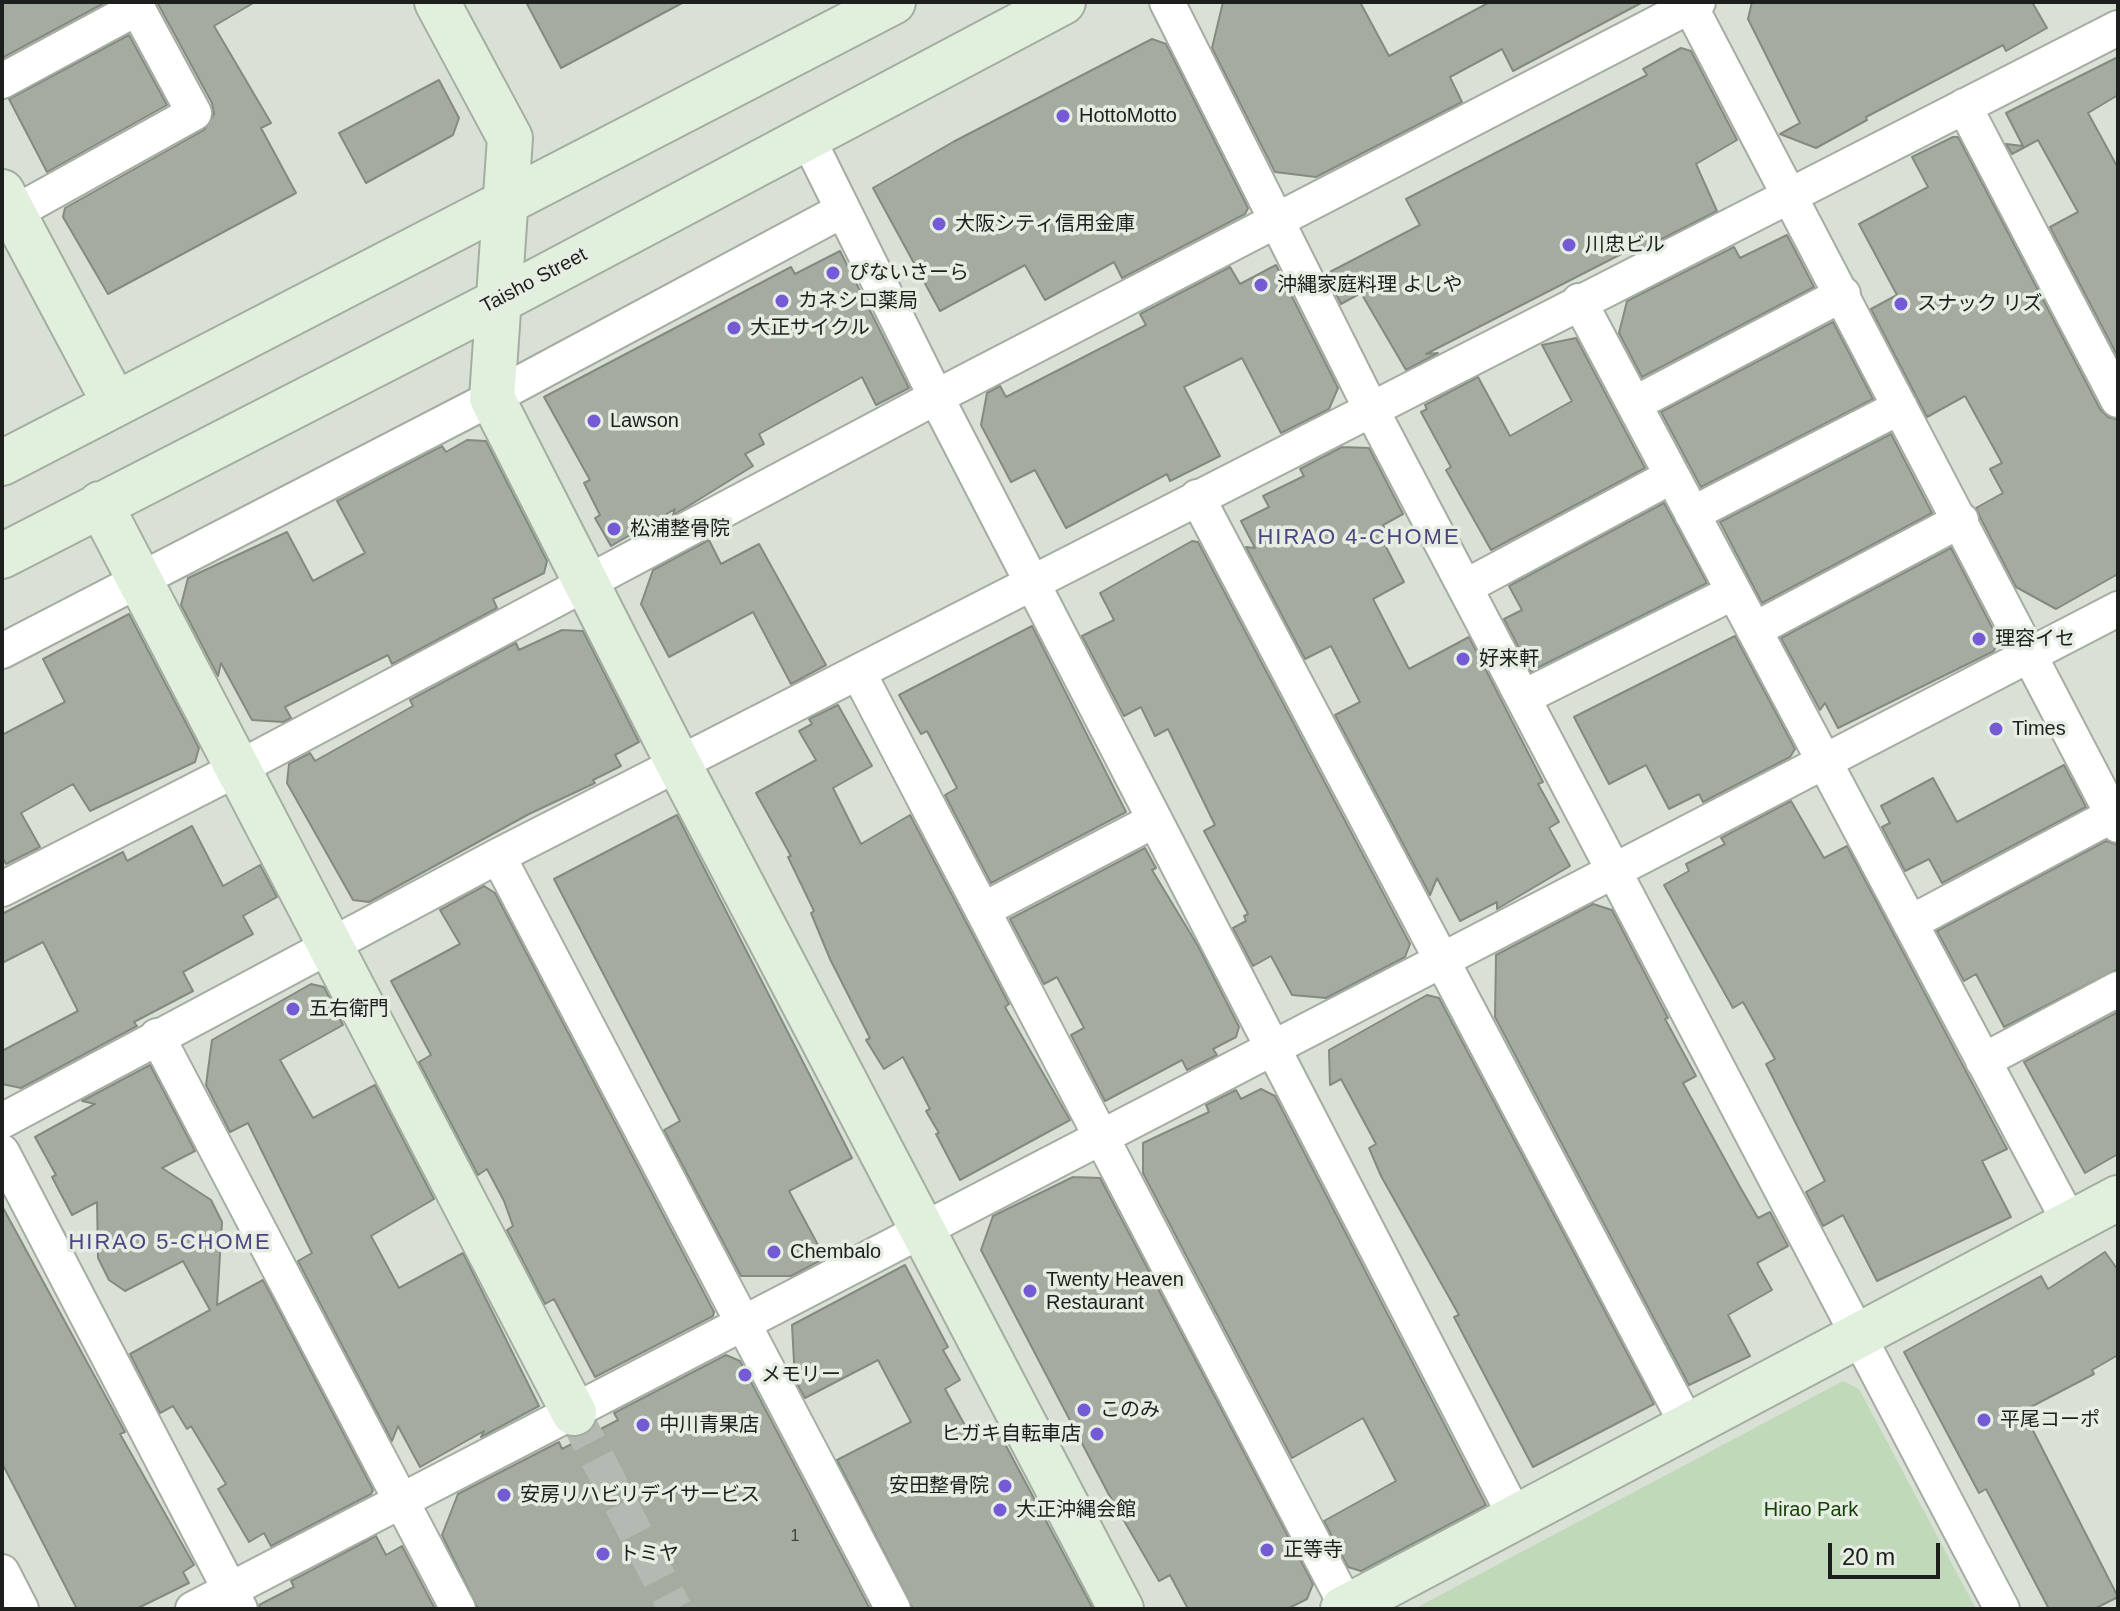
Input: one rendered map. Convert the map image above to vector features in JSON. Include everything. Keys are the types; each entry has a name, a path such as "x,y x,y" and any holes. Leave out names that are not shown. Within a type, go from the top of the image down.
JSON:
{"street":[{"path":"437,2 510,138 492,398 678,763 1121,1609"},
{"path":"2,463 893,2"},
{"name":"Taisho Street","path":"2,556 499,301 806,135 1063,2"},
{"path":"1167,2 1371,409 2002,1609"},
{"path":"2,889 237,769 936,397 1692,3 2115,820 1910,923"},
{"path":"2,81 135,5 194,113 8,202 115,404"},
{"path":"2,1121 157,1036 678,763 2118,28"},
{"path":"1964,106 2118,400"},
{"path":"806,135 841,211 936,397 1516,1518"},
{"path":"2,651 492,398 841,211"},
{"path":"1634,404 1843,294"},
{"path":"1579,301 2070,1223"},
{"path":"1692,514 1900,407"},
{"path":"1465,587 1672,476"},
{"path":"1197,497 1445,959 1688,1426"},
{"path":"100,504 574,1413"},
{"path":"1754,630 1961,520"},
{"path":"1524,697 1734,592"},
{"path":"193,1609 235,1599 402,1500 2118,609"},
{"path":"858,672 1345,1608 2118,1198"},
{"path":"983,910 1155,820"},
{"path":"498,856 746,1322 893,1609"},
{"path":"1983,1061 2118,989"},
{"path":"157,1036 458,1609"},
{"path":"2,1152 235,1599"},
{"path":"2,1572 21,1609"}],"green space":[{"name":"Hirao Park","path":"1843,1381 1859,1389 1976,1609 1414,1609"}],"building":[{"path":"2,2 106,2 2,58"},
{"path":"157,2 255,2 214,26 271,123 261,128 296,193 108,294 63,217 65,208 204,130 214,114 212,103"},
{"path":"526,2 684,2 561,68"},
{"path":"1223,2 1360,2 1389,56 1490,2 1643,2 1513,71 1502,49 1450,77 1462,102 1316,177 1275,172 1212,48"},
{"path":"1752,2 2032,2 2047,28 2006,51 2003,45 1866,117 1867,120 1816,148 1780,134 1800,123 1748,19"},
{"path":"129,35 167,105 47,172 9,99"},
{"path":"1152,39 1166,44 1248,208 1245,214 1122,278 1114,262 1045,300 1025,265 940,311 873,188 953,142"},
{"path":"1681,48 1691,51 1737,140 1696,164 1717,211 1636,252 1637,246 1426,354 1438,353 1406,370 1361,293 1341,304 1326,274 1420,225 1406,199 1647,75 1643,69"},
{"path":"2118,57 2118,95 2088,113 2118,168 2118,357 2050,227 2078,212 2038,140 2012,154 2006,144 2023,146 2006,113"},
{"path":"439,80 459,118 453,135 366,183 339,133"},
{"path":"1958,137 2100,409 2108,417 2118,420 2118,574 2056,609 2016,587 1976,508 2003,493 1990,469 2002,463 1965,396 1927,417 1871,309 1897,295 1859,224 1928,187 1912,157"},
{"path":"1787,235 1814,287 1642,377 1619,333 1627,301 1734,247 1740,258"},
{"path":"840,251 909,388 876,405 862,377 759,434 764,444 745,454 753,466 673,515 675,509 611,546 595,518 600,515 584,483 590,480 544,397 791,267 795,274"},
{"path":"1276,265 1338,388 1329,409 1281,433 1242,358 1184,387 1220,456 1170,481 1167,474 1066,528 1035,470 1011,482 981,425 987,393 1000,386 1006,397 1146,325 1140,314 1230,267 1240,284"},
{"path":"1833,322 1873,399 1701,487 1661,412"},
{"path":"1576,338 1645,468 1491,550 1446,470 1451,467 1421,412 1427,409 1425,405 1478,377 1510,436 1572,401 1542,345"},
{"path":"1891,434 1932,513 1762,603 1720,522"},
{"path":"467,440 486,441 547,561 544,573 493,599 497,608 392,664 388,655 285,707 291,718 283,722 252,720 221,663 218,676 181,605 188,578 287,532 313,581 365,553 337,501 442,446 446,452"},
{"path":"1342,447 1369,448 1403,514 1383,525 1390,539 1384,543 1404,582 1373,599 1409,669 1469,637 1543,782 1538,784 1559,822 1549,828 1570,866 1497,909 1497,902 1460,921 1437,878 1430,895 1335,715 1360,702 1331,646 1305,659 1246,547 1255,548 1241,521 1269,507 1263,496 1304,476 1300,469"},
{"path":"1664,503 1707,583 1531,671 1504,619 1522,610 1509,586"},
{"path":"709,540 721,564 759,544 826,665 791,684 753,612 669,657 641,604 653,570"},
{"path":"1192,541 1198,542 1410,944 1405,957 1326,998 1292,995 1271,956 1253,966 1233,928 1246,921 1244,916 1248,914 1204,831 1215,825 1168,729 1155,736 1141,707 1124,716 1082,636 1114,620 1100,593"},
{"path":"1951,548 1998,639 1994,651 1838,728 1825,703 1820,710 1781,638"},
{"path":"129,614 199,748 195,762 90,811 73,784 21,813 40,847 6,864 2,857 2,735 65,702 43,659"},
{"path":"1032,626 1126,812 991,883 945,795 957,788 927,731 921,734 899,695"},
{"path":"562,630 583,631 639,742 615,755 621,766 593,780 595,783 529,814 369,902 353,900 287,783 289,764 310,753 315,761 413,706 410,700 516,643 519,650"},
{"path":"1735,636 1795,749 1790,757 1703,802 1699,794 1669,809 1646,765 1609,784 1574,717"},
{"path":"838,705 872,766 833,788 861,844 910,815 1009,1004 1005,1007 1070,1120 960,1180 926,1111 930,1109 903,1057 884,1069 866,1040 870,1038 830,959 811,913 814,911 788,857 791,856 756,793 816,760 799,731 812,724 809,719"},
{"path":"2064,765 2086,807 1942,883 1929,859 1905,871 1882,827 1890,823 1881,806 1933,778 1957,822"},
{"path":"1791,801 1824,858 1847,846 2007,1149 1982,1161 2011,1217 1877,1281 1843,1215 1823,1226 1806,1192 1825,1181 1766,1064 1775,1059 1743,1002 1733,1008 1664,885 1689,871 1686,864 1725,844 1721,838"},
{"path":"677,815 852,1158 789,1191 825,1258 791,1276 741,1276 664,1130 680,1121 554,879"},
{"path":"192,826 223,886 260,865 277,897 243,916 253,934 183,972 193,991 134,1022 137,1026 21,1088 2,1084 2,1051 78,1011 43,942 2,963 2,914 123,852 127,861"},
{"path":"2106,841 2118,845 2118,969 2004,1027 1976,974 1964,981 1937,931"},
{"path":"1145,848 1156,868 1152,870 1198,946 1239,1027 1236,1037 1213,1049 1217,1055 1187,1070 1182,1060 1105,1101 1071,1035 1084,1028 1057,977 1044,984 1010,919"},
{"path":"484,886 495,893 714,1312 713,1316 595,1377 554,1299 545,1304 507,1230 513,1226 504,1201 487,1169 478,1175 419,1062 431,1055 391,981 460,944 440,910"},
{"path":"1593,904 1612,910 1696,1076 1683,1083 1758,1218 1770,1212 1788,1246 1757,1263 1772,1290 1728,1315 1750,1356 1689,1385 1495,1017 1496,955"},
{"path":"311,984 324,987 343,1025 280,1060 313,1118 375,1085 434,1199 371,1236 399,1288 463,1253 539,1406 481,1437 484,1431 420,1467 398,1426 392,1441 298,1261 312,1253 248,1123 230,1132 206,1085 212,1040"},
{"path":"1427,995 1439,998 1654,1404 1533,1467 1454,1317 1459,1315 1381,1176 1369,1148 1376,1144 1341,1079 1330,1085 1329,1050"},
{"path":"2118,1012 2118,1154 2085,1173 2024,1062"},
{"path":"150,1065 195,1151 162,1168 211,1200 222,1222 217,1305 263,1280 373,1490 371,1494 271,1546 264,1533 249,1542 218,1489 226,1484 191,1426 187,1429 173,1406 160,1413 130,1354 210,1310 183,1261 125,1291 109,1280 98,1258 97,1202 72,1215 52,1177 56,1175 35,1137 95,1104 82,1101"},
{"path":"1261,1089 1275,1096 1486,1505 1361,1571 1348,1567 1324,1521 1396,1481 1363,1418 1292,1458 1143,1173 1143,1143 1209,1112 1206,1105 1236,1090 1241,1099"},
{"path":"1073,1177 1100,1178 1313,1584 1307,1599 1287,1609 1188,1609 1170,1575 1159,1581 1108,1493 981,1250 993,1216"},
{"path":"2,1206 125,1432 120,1434 194,1565 183,1572 189,1583 136,1609 77,1609 2,1463"},
{"name":"平尾コーポ","path":"2105,1252 2118,1270 2118,1355 2092,1370 2094,1374 2023,1411 2118,1597 2094,1609 2049,1609 1986,1489 1979,1493 1904,1352 2041,1276 2048,1289"},
{"path":"905,1265 948,1347 943,1350 960,1380 945,1389 974,1442 997,1429 1093,1609 913,1609 837,1460 911,1422 878,1360 805,1398 795,1380 792,1325"},
{"path":"726,1355 740,1361 870,1609 478,1609 442,1535 458,1494 559,1442 562,1449 618,1420 614,1413"},
{"path":"376,1536 386,1555 402,1546 435,1609 260,1609 259,1605 294,1587 291,1581"}],"tunnel":[{"path":"574,1413 675,1609"}],"place":[{"name":"HottoMotto","path":"1063,116"},
{"name":"大阪シティ信用金庫","path":"939,224"},
{"name":"川忠ビル","path":"1569,245"},
{"name":"ぴないさーら","path":"833,273"},
{"name":"沖縄家庭料理 よしや","path":"1261,285"},
{"name":"カネシロ薬局","path":"782,301"},
{"name":"スナック リズ","path":"1901,304"},
{"name":"大正サイクル","path":"734,328"},
{"name":"Lawson","path":"594,421"},
{"name":"松浦整骨院","path":"614,529"},
{"name":"理容イセ","path":"1979,639"},
{"name":"好来軒","path":"1463,659"},
{"name":"Times","path":"1996,729"},
{"name":"五右衛門","path":"293,1009"},
{"name":"Chembalo","path":"774,1252"},
{"name":"Twenty Heaven Restaurant","path":"1030,1291"},
{"name":"メモリー","path":"745,1375"},
{"name":"このみ","path":"1084,1410"},
{"name":"平尾コーポ","path":"1984,1420"},
{"name":"中川青果店","path":"643,1425"},
{"name":"ヒガキ自転車店","path":"1097,1434"},
{"name":"安田整骨院","path":"1005,1486"},
{"name":"安房リハビリデイサービス","path":"504,1495"},
{"name":"大正沖縄会館","path":"1000,1510"},
{"name":"正等寺","path":"1267,1550"},
{"name":"トミヤ","path":"603,1554"}],"district":[{"name":"HIRAO 4-CHOME","path":"1359,538"},
{"name":"HIRAO 5-CHOME","path":"170,1243"}]}
